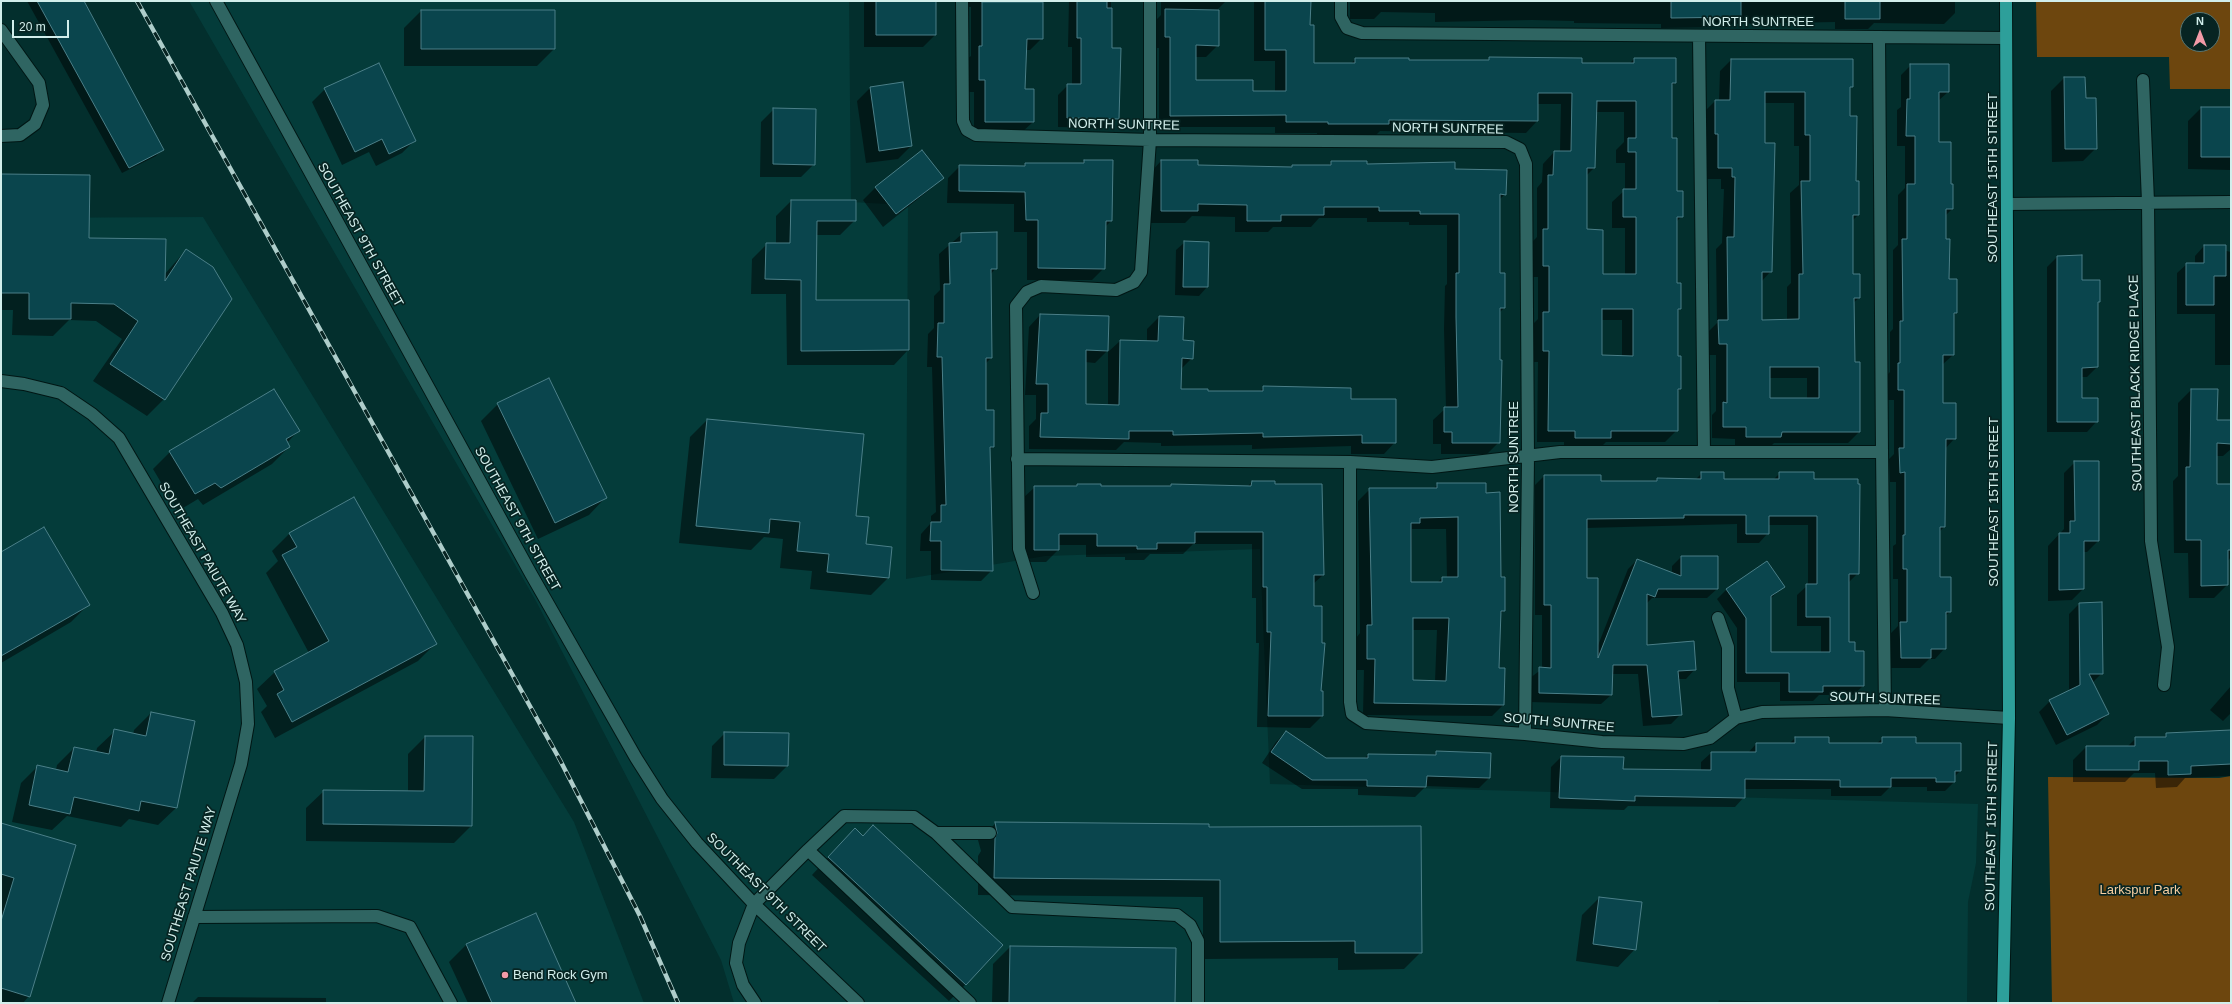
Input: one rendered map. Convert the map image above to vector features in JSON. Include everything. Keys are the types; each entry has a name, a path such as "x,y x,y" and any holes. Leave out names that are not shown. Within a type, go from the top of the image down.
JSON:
{"main road":[{"name":"SOUTHEAST 15TH STREET","path":"2003,1003 2009,718 2006,1"}],"street":[{"name":"SOUTHEAST 9TH STREET","path":"216,1 528,567 636,758 662,799 697,843 754,904 858,1003"},
{"name":"NORTH SUNTREE","path":"962,1 963,121 967,130 976,135 1150,140 1506,142 1520,149 1526,164 1528,457 1525,734"},
{"path":"1033,594 1019,549 1016,306 1027,292 1041,286 1116,290 1134,282 1141,272 1150,140 1150,1"},
{"name":"NORTH SUNTREE","path":"1340,1 1341,17 1347,28 1362,33 2006,38"},
{"path":"1,30 39,83 43,105 35,124 20,135 1,136"},
{"path":"1699,36 1704,452"},
{"path":"1880,37 1885,710"},
{"name":"SOUTHEAST BLACK RIDGE PLACE","path":"2143,80 2148,202 2151,541 2168,647 2164,685"},
{"path":"2007,204 2231,202"},
{"name":"SOUTHEAST PAIUTE WAY","path":"1,381 24,384 61,393 92,414 119,438 222,613 236,645 246,682 248,724 241,764 168,1003"},
{"path":"1017,459 1350,462 1432,467 1528,457 1560,452 1882,452"},
{"name":"SOUTH SUNTREE","path":"1350,462 1350,702 1352,714 1366,723 1525,734 1602,742 1684,744 1710,738 1736,718 1762,712 1885,710 2009,718"},
{"path":"1718,618 1728,647 1728,688 1736,718"},
{"path":"755,1003 743,985 736,963 739,942 754,904 844,816 914,817 936,833 1012,906 1177,915 1190,926 1198,941 1198,1003"},
{"path":"936,833 990,833"},
{"path":"808,850 970,1003"},
{"path":"194,917 377,916 410,927 451,1003"}],"shaded area":[{"path":"189,1 849,1 851,202 908,205 906,579 1045,556 1260,549 1270,784 1978,804 1976,863 1968,902 1967,1003 1795,1003 1719,1000 1718,1003 734,1003 721,960 536,601"},
{"path":"203,217 574,822 644,1003 1,1003 1,218"}],"green space":[{"path":"2036,1 2231,1 2231,89 2170,89 2169,57 2037,57"},
{"name":"Larkspur Park","path":"2231,776 2231,1003 2052,1003 2048,777 2219,778"}],"building":[{"path":"37,1 84,1 164,150 129,168"},
{"path":"876,1 936,1 936,35 876,35"},
{"path":"1077,1 1107,1 1107,8 1112,8 1112,48 1121,48 1119,119 1067,118 1067,84 1081,84 1081,38 1077,38"},
{"path":"1265,1 1311,1 1310,25 1314,25 1314,63 1355,63 1355,58 1489,60 1489,57 1582,58 1582,63 1634,63 1634,58 1676,58 1676,83 1672,83 1672,138 1677,138 1677,191 1683,191 1683,217 1677,217 1677,283 1681,283 1681,309 1678,309 1678,356 1681,356 1681,389 1678,389 1678,431 1611,431 1611,438 1575,438 1575,431 1548,431 1549,351 1543,351 1543,312 1549,312 1549,266 1543,266 1543,229 1548,229 1548,175 1553,175 1554,151 1571,151 1572,93 1538,93 1538,121 1389,120 1389,124 1328,124 1328,122 1286,122 1286,115 1170,116 1170,37 1165,37 1165,9 1219,10 1219,46 1196,45 1196,80 1253,80 1253,91 1286,91 1286,50 1265,50","holes":["1597,101 1636,101 1636,138 1628,138 1628,152 1636,152 1636,189 1623,189 1623,217 1636,217 1636,274 1603,274 1603,230 1587,229 1587,168 1595,168","1602,309 1633,309 1633,356 1602,355"]},
{"path":"1671,1 1741,1 1741,17 1671,18"},
{"path":"1845,1 1880,1 1880,19 1845,19"},
{"path":"982,2 1043,2 1043,39 1027,39 1025,89 1034,89 1034,122 985,122 985,80 979,80 979,46 982,46"},
{"path":"421,10 555,10 555,49 421,49"},
{"path":"1731,59 1853,59 1853,87 1850,87 1850,116 1857,116 1856,181 1859,181 1859,215 1853,215 1853,274 1860,274 1860,298 1854,298 1855,362 1860,362 1860,432 1782,432 1781,437 1746,437 1746,427 1723,427 1723,402 1727,403 1727,344 1719,344 1718,320 1728,320 1727,237 1734,237 1735,177 1732,177 1732,168 1718,168 1718,134 1715,134 1715,100 1730,100","holes":["1765,92 1805,92 1805,135 1810,135 1810,181 1801,181 1803,274 1799,274 1799,319 1762,320 1762,272 1772,272 1775,143 1765,143","1770,367 1819,367 1819,398 1770,398"]},
{"path":"379,63 416,141 389,154 382,139 355,152 324,88"},
{"path":"1910,64 1949,64 1949,92 1939,92 1939,142 1951,142 1951,184 1953,184 1953,209 1946,209 1946,239 1950,239 1949,279 1957,279 1957,313 1954,313 1954,355 1943,355 1943,403 1956,403 1956,439 1946,439 1945,527 1940,527 1940,577 1951,577 1951,612 1946,612 1946,649 1931,649 1931,658 1901,658 1900,622 1907,622 1907,569 1903,569 1903,535 1905,535 1905,472 1900,473 1899,448 1904,448 1904,390 1898,390 1898,363 1900,363 1900,321 1903,321 1902,239 1907,239 1907,184 1915,184 1915,136 1906,136 1907,99 1910,99"},
{"path":"2064,77 2085,77 2086,98 2096,98 2097,149 2065,149"},
{"path":"903,82 912,146 879,151 870,87"},
{"path":"2201,107 2231,107 2231,157 2201,157"},
{"path":"773,108 816,109 815,165 773,164"},
{"path":"922,150 944,178 896,214 875,187"},
{"path":"1084,160 1113,160 1112,221 1106,221 1105,269 1038,268 1038,220 1026,220 1025,192 959,191 959,165 1025,166 1025,163 1084,163"},
{"path":"1161,160 1198,160 1198,165 1292,167 1292,165 1331,165 1331,161 1367,161 1367,164 1455,162 1455,169 1507,170 1506,195 1500,194 1500,273 1505,273 1505,308 1500,308 1500,360 1502,360 1500,443 1452,443 1452,432 1444,432 1444,407 1458,407 1456,273 1459,273 1459,214 1420,214 1420,211 1379,211 1379,207 1324,207 1324,215 1281,215 1281,221 1247,221 1247,205 1198,204 1198,211 1161,211"},
{"path":"1,174 90,175 89,238 166,239 165,281 186,249 213,267 232,299 165,400 110,364 138,321 114,304 71,303 71,319 29,319 29,293 1,293"},
{"path":"791,200 856,200 856,221 817,221 816,300 909,300 909,350 801,351 801,280 765,279 766,243 790,243"},
{"path":"997,232 997,269 991,269 992,358 986,358 986,410 994,410 994,447 990,447 993,571 941,570 941,541 930,541 931,522 941,522 941,505 946,505 942,357 937,357 938,323 944,323 944,284 950,284 949,243 961,242 961,233"},
{"path":"1184,241 1209,242 1208,287 1183,287"},
{"path":"2204,245 2226,245 2226,276 2214,276 2214,305 2186,305 2186,263 2204,263"},
{"path":"2082,255 2082,280 2100,280 2100,302 2098,302 2098,367 2082,368 2082,398 2098,398 2098,422 2057,422 2057,256"},
{"path":"1040,314 1109,316 1108,351 1086,350 1086,404 1119,405 1120,340 1158,341 1159,316 1184,317 1183,340 1194,341 1193,359 1182,358 1181,389 1208,389 1208,391 1263,391 1263,386 1351,388 1351,399 1396,399 1396,443 1362,443 1362,435 1263,437 1263,433 1173,435 1173,431 1129,431 1129,439 1040,437 1041,413 1048,413 1048,384 1036,384"},
{"path":"549,378 607,498 555,523 497,403"},
{"path":"274,389 300,431 286,439 290,447 221,488 215,483 195,494 169,451"},
{"path":"2191,389 2218,389 2217,420 2231,420 2231,444 2217,443 2217,484 2231,484 2231,550 2228,550 2228,585 2201,586 2201,540 2186,540 2186,467 2190,467"},
{"path":"707,419 864,434 856,516 869,517 866,544 892,547 889,578 827,572 829,554 797,551 800,522 770,519 769,533 696,526"},
{"path":"2074,461 2099,461 2099,541 2084,541 2084,589 2059,590 2059,533 2070,533 2070,521 2075,521"},
{"path":"1701,472 1724,472 1724,479 1779,479 1779,472 1814,472 1814,479 1858,479 1858,484 1860,484 1859,574 1849,574 1849,642 1855,642 1855,651 1864,651 1864,686 1823,686 1823,692 1789,692 1789,673 1746,673 1746,618 1726,589 1767,561 1785,587 1771,596 1771,652 1830,652 1830,617 1806,617 1806,584 1817,584 1817,516 1769,516 1769,534 1746,534 1746,515 1684,515 1684,518 1587,519 1587,578 1598,578 1598,658 1637,559 1681,576 1681,556 1718,556 1718,589 1658,589 1655,597 1647,594 1647,645 1694,641 1696,670 1678,671 1682,715 1652,717 1647,665 1613,665 1612,695 1539,693 1539,667 1551,668 1551,605 1544,605 1544,475 1601,475 1601,481 1657,481 1657,478 1701,479"},
{"path":"1252,481 1275,481 1275,484 1322,484 1324,575 1314,575 1314,606 1322,606 1322,643 1325,643 1321,691 1323,691 1323,716 1268,716 1271,632 1267,632 1267,587 1263,587 1263,532 1195,532 1195,543 1157,543 1157,549 1137,549 1137,546 1097,546 1097,534 1059,534 1059,550 1034,550 1034,486 1077,486 1077,484 1101,484 1101,486 1171,486 1171,484 1251,486"},
{"path":"1437,483 1486,483 1486,493 1500,492 1501,577 1505,577 1505,611 1501,611 1499,668 1505,668 1504,705 1374,703 1375,659 1367,659 1367,625 1372,625 1369,488 1437,488","holes":["1458,517 1458,577 1442,577 1442,582 1411,582 1411,523 1420,523 1420,518","1413,618 1449,618 1446,681 1413,680"]},
{"path":"354,497 437,644 292,722 277,694 284,690 274,671 329,641 282,555 297,547 289,533"},
{"path":"44,527 90,605 1,656 1,552"},
{"path":"2102,602 2103,674 2089,674 2109,714 2067,735 2049,700 2080,685 2079,603"},
{"path":"151,712 195,721 177,808 141,801 139,811 74,797 70,814 29,805 37,765 68,772 74,747 109,754 114,729 146,736"},
{"path":"2231,730 2231,764 2191,766 2191,774 2168,775 2168,761 2139,761 2139,770 2086,770 2086,746 2135,746 2135,737 2166,737 2166,733"},
{"path":"1286,731 1326,758 1368,758 1368,754 1436,755 1436,751 1491,753 1490,778 1427,776 1426,787 1367,786 1367,780 1312,780 1271,752"},
{"path":"724,732 789,733 788,766 724,765"},
{"path":"425,736 473,736 472,826 323,824 323,790 424,791"},
{"path":"1795,737 1829,737 1829,743 1882,743 1882,737 1916,737 1916,743 1961,743 1961,771 1955,771 1955,782 1936,782 1936,778 1891,778 1891,787 1840,787 1840,780 1745,779 1745,798 1635,796 1635,801 1559,798 1561,756 1624,757 1623,769 1711,770 1711,752 1756,752 1756,743 1795,743"},
{"path":"995,822 1209,824 1209,827 1421,826 1422,953 1355,953 1355,941 1220,942 1220,880 994,878 995,838 997,833"},
{"path":"1,823 76,845 30,997 1,988 1,921 14,878 1,874"},
{"path":"873,825 1003,945 966,985 828,857 855,828 863,836"},
{"path":"1599,897 1642,902 1636,950 1593,944"},
{"path":"536,913 576,1003 492,1003 466,944"},
{"path":"1010,946 1176,948 1175,1003 1009,1003"}],"railway":[{"path":"137,1 560,760 640,916 678,1003"}],"place":[{"name":"Bend Rock Gym","path":"505,975"}]}
